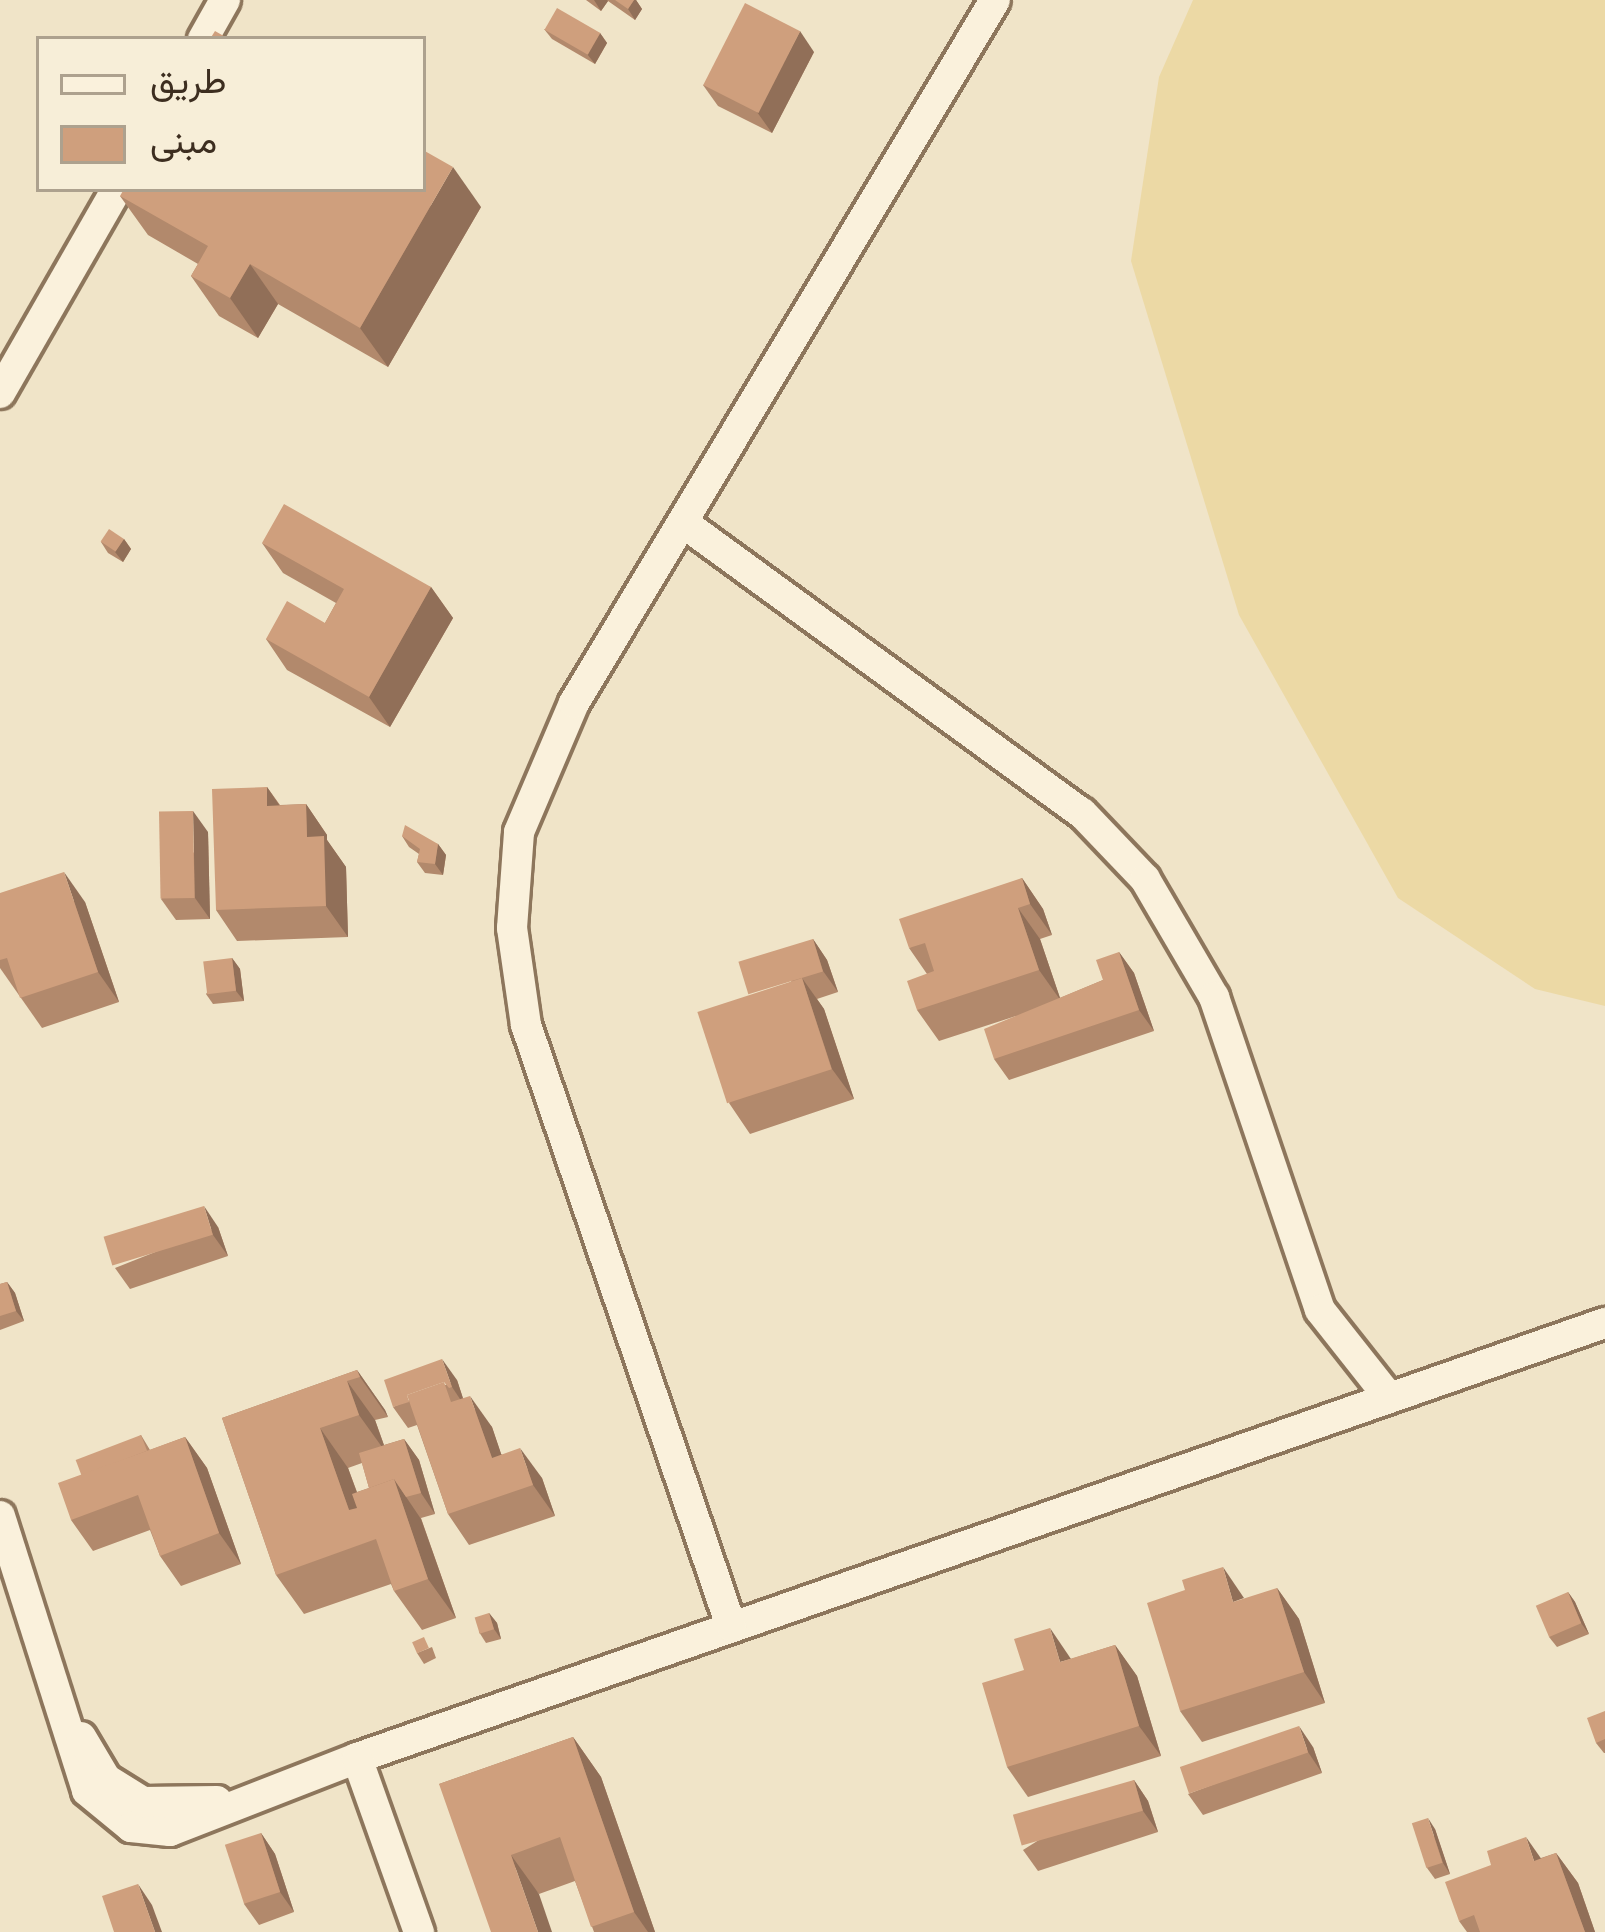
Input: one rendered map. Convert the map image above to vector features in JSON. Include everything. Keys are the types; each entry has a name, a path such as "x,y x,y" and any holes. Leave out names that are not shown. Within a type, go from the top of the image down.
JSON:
{"street":[{"path":"205,36 225,0"},
{"path":"929,106 973,0"},
{"path":"731,1626 536,1055 512,928 519,832 533,788 574,703 686,524 995,0"},
{"path":"0,393 115,192"},
{"path":"686,524 1082,813 1145,879 1214,997 1320,1310 1388,1396"},
{"path":"0,1516 66,1711 106,1779 143,1802 187,1807 269,1791 1605,1323"},
{"path":"357,1758 419,1932"}],"sand":[{"path":"1193,0 1605,0 1605,1006 1535,989 1398,898 1239,615 1131,261 1159,77"}],"building":[{"path":"745,3 800,31 758,113 703,85"},
{"path":"557,8 600,33 588,55 544,30"},
{"path":"426,152 453,167 360,328 250,264 230,298 191,276 208,246 120,196 122,192 426,192"},
{"path":"284,504 431,587 369,697 266,639 287,601 325,623 344,589 262,543"},
{"path":"109,529 124,539 116,552 101,541"},
{"path":"267,787 267,806 306,804 307,837 324,836 326,906 216,910 212,789"},
{"path":"193,811 195,898 161,899 159,812"},
{"path":"405,825 438,844 435,864 417,862 420,849 402,836"},
{"path":"64,872 98,972 20,998 7,958 0,960 0,893"},
{"path":"1022,878 1030,904 1018,908 1039,970 917,1010 907,981 934,971 925,943 909,948 899,919"},
{"path":"813,939 823,972 748,994 738,962"},
{"path":"1119,952 1139,1010 994,1059 984,1029 1103,980 1096,960"},
{"path":"232,958 236,991 207,994 203,962"},
{"path":"802,978 832,1069 727,1103 697,1012"},
{"path":"204,1206 213,1235 112,1265 104,1237"},
{"path":"7,1282 16,1311 0,1316 0,1284"},
{"path":"442,1359 452,1387 444,1382 407,1395 409,1402 393,1407 384,1380"},
{"path":"357,1370 360,1377 347,1381 359,1415 320,1428 349,1510 357,1508 352,1494 394,1479 428,1579 394,1591 376,1539 276,1575 222,1418"},
{"path":"444,1382 451,1402 470,1396 492,1458 520,1448 533,1485 448,1514 407,1395"},
{"path":"141,1435 147,1451 82,1476 76,1460"},
{"path":"185,1437 219,1533 160,1556 138,1495 71,1520 58,1483"},
{"path":"404,1439 421,1493 406,1497 394,1479 369,1488 359,1453"},
{"path":"1223,1567 1233,1602 1277,1588 1304,1672 1180,1711 1147,1603 1185,1590 1182,1580"},
{"path":"1568,1592 1581,1623 1549,1637 1536,1606"},
{"path":"489,1613 494,1629 480,1634 475,1617"},
{"path":"1050,1628 1060,1662 1115,1645 1139,1726 1007,1767 982,1683 1024,1670 1014,1639"},
{"path":"424,1637 429,1648 417,1653 412,1642"},
{"path":"1605,1711 1605,1739 1596,1743 1587,1718"},
{"path":"1299,1726 1308,1752 1189,1793 1180,1767"},
{"path":"573,1737 634,1912 591,1927 560,1837 511,1855 538,1932 491,1932 439,1784"},
{"path":"1134,1780 1143,1811 1022,1845 1013,1815"},
{"path":"1428,1818 1443,1863 1426,1868 1412,1823"},
{"path":"261,1833 280,1892 244,1904 225,1845"},
{"path":"1526,1837 1534,1861 1556,1853 1585,1932 1480,1932 1474,1915 1459,1921 1445,1882 1491,1865 1487,1851"},
{"path":"138,1884 155,1932 114,1932 102,1896"}]}
